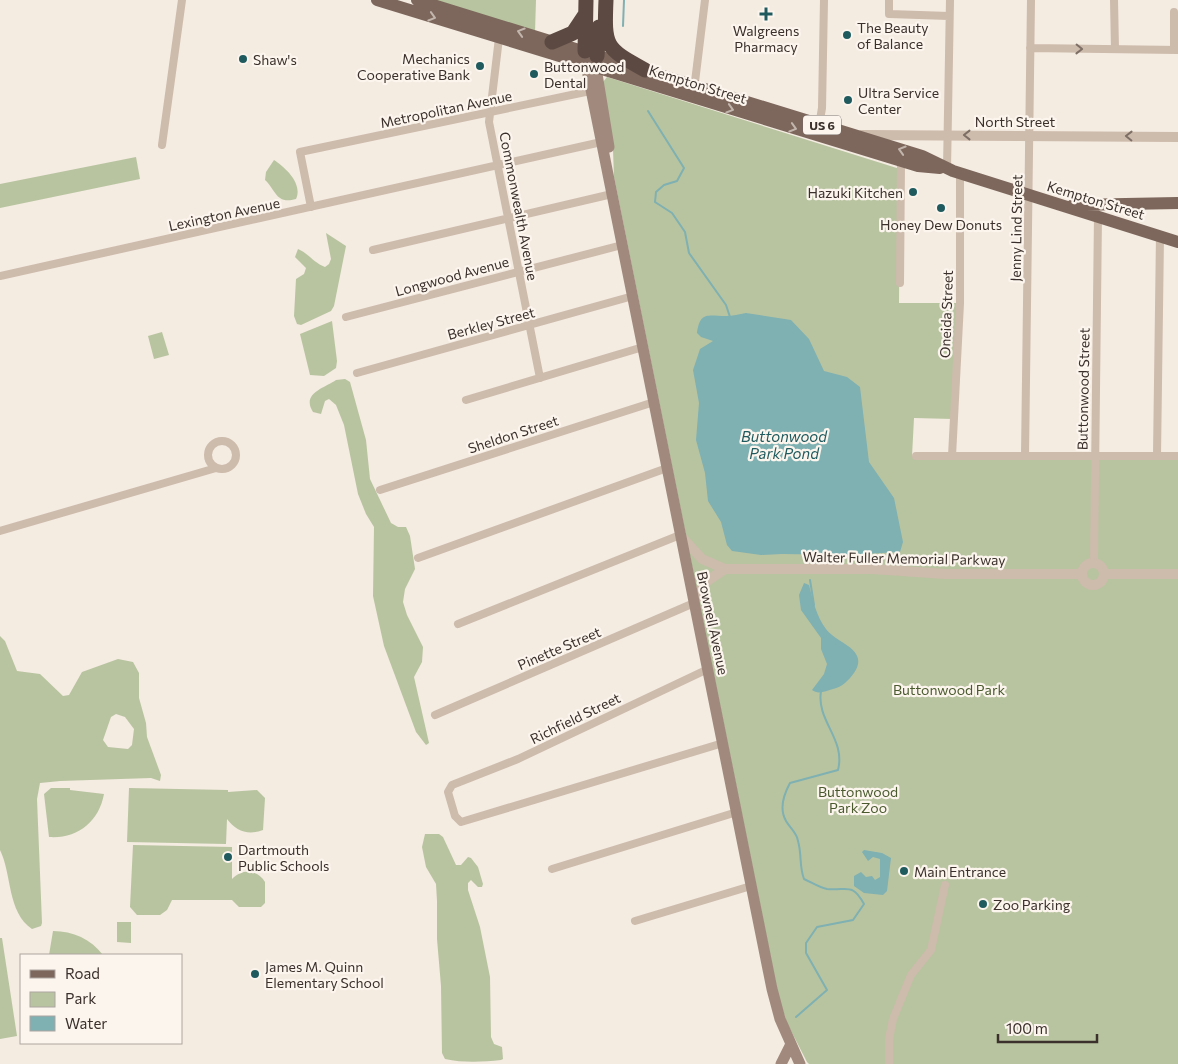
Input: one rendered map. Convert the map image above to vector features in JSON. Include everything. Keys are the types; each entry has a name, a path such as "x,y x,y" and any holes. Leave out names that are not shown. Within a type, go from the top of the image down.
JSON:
{"highway":[{"path":"591,60 601,0"},
{"path":"606,0 605,32 611,48 617,55 645,70"},
{"path":"552,42 573,33 586,8"},
{"path":"586,8 591,60"}],"main road":[{"name":"Kempton Street","path":"417,0 552,42 591,60 882,149 922,156 947,169 1178,242"},
{"name":"Kempton Street","path":"382,1 499,38 591,60 645,70 693,91"},
{"name":"Brownell Avenue","path":"591,60 594,91 611,189 751,886 775,1000 800,1064"},
{"name":"Kempton Street","path":"818,130 852,135 882,149 901,161 918,166 947,169"},
{"name":"US 6","path":"1061,205 1178,203"},
{"path":"781,1064 791,1044"}],"street":[{"path":"162,145 182,0"},
{"path":"693,91 706,0"},
{"path":"818,130 822,108 824,0"},
{"path":"889,0 889,14 949,16"},
{"path":"947,169 950,0"},
{"name":"Jenny Lind Street","path":"1025,456 1031,0"},
{"path":"1114,0 1115,49"},
{"path":"1030,48 1176,50 1174,12"},
{"name":"Commonwealth Avenue","path":"499,38 489,122 540,378"},
{"name":"Metropolitan Avenue","path":"311,207 300,152 594,91"},
{"name":"North Street","path":"852,135 1178,137"},
{"name":"Lexington Avenue","path":"0,276 604,141"},
{"path":"900,283 901,161"},
{"name":"Oneida Street","path":"952,456 960,303 960,173"},
{"path":"373,250 509,218 611,189"},
{"name":"Buttonwood Street","path":"1094,563 1098,216"},
{"path":"1157,456 1160,236"},
{"name":"Longwood Avenue","path":"346,317 622,245"},
{"name":"Berkley Street","path":"357,373 633,296"},
{"path":"466,400 643,347"},
{"name":"Sheldon Street","path":"380,490 654,402"},
{"path":"916,456 1178,456"},
{"path":"0,531 216,468"},
{"path":"418,558 667,468"},
{"path":"458,624 680,535"},
{"name":"Walter Fuller Memorial Parkway","path":"680,535 702,559 725,569 873,569 945,574 1082,574"},
{"path":"1094,563 1100,566 1104,574 1102,580 1094,585 1085,582 1082,574 1086,566 1094,563"},
{"path":"694,603 707,582 725,569"},
{"path":"1104,574 1178,574"},
{"name":"Pinette Street","path":"435,715 694,603"},
{"name":"Richfield Street","path":"708,669 501,767 452,785 448,792 455,816 461,822 722,743"},
{"path":"552,868 737,812"},
{"path":"889,1064 889,1039 893,1019 911,975 931,950 946,885"},
{"path":"635,921 751,886"}],"green space":[{"path":"434,0 536,0 535,32"},
{"name":"Buttonwood Park","path":"607,77 900,169 899,303 960,303 953,419 914,418 912,456 1178,459 1178,1064 809,1064 807,1062 787,1023 779,999 614,177 613,150 603,82"},
{"path":"136,157 140,179 0,208 0,184"},
{"path":"274,160 288,172 295,182 298,193 296,199 284,200 280,198 265,180 266,172"},
{"path":"326,233 346,246 334,306 331,311 301,325 297,324 294,316 296,279 304,274 306,268 295,257 298,249 325,267 329,264 331,259"},
{"path":"332,321 337,361 336,368 324,376 310,375 300,334"},
{"path":"162,332 169,355 154,359 148,336"},
{"path":"345,379 350,382 366,440 370,479 391,523 398,527 406,527 410,536 415,569 405,589 403,602 407,615 423,647 422,662 414,677 429,743 426,745 416,732 384,646 373,596 374,527 366,514 358,494 344,425 336,405 329,399 325,401 321,414 313,412 310,405 310,400 316,392 336,380"},
{"path":"0,636 5,641 17,671 40,674 63,696 69,695 82,672 118,659 133,662 139,673 139,698 146,723 147,737 161,775 160,781 151,778 40,783 37,799 41,926 32,929 18,913 0,850","holes":["116,714 125,717 134,729 132,745 128,749 108,747 103,740 111,717"]},
{"path":"51,788 70,788 70,790 104,794 97,813 85,827 69,835 49,837 44,794"},
{"path":"129,788 228,790 228,792 257,790 265,798 263,830 258,832 243,831 234,827 227,819 226,844 127,842"},
{"path":"425,834 439,834 443,837 456,865 461,865 468,857 478,867 483,884 482,887 478,887 471,880 468,883 468,890 480,927 490,977 491,1037 494,1044 502,1047 503,1059 501,1060 459,1061 445,1059 442,1053 436,884 426,867 422,847"},
{"path":"133,845 232,847 232,879 244,872 257,874 265,882 265,903 261,907 239,907 232,900 172,900 167,910 160,915 137,915 130,907"},
{"path":"117,922 131,922 131,943 117,942"},
{"path":"53,931 60,931 74,934 87,940 102,954 49,954"},
{"path":"0,938 2,938 17,1036 0,1039"}],"water":[{"name":"Buttonwood Park Pond","path":"746,313 791,320 809,339 824,371 847,377 860,387 869,462 894,498 903,542 900,552 844,555 761,555 732,551 727,545 721,522 708,501 705,473 696,440 699,403 693,370 700,349 713,341 701,337 697,333 700,321 706,316 729,316"},
{"path":"804,583 809,585 817,613 826,629 855,652 858,658 858,665 848,681 839,687 822,692 812,690 824,674 827,664 821,649 821,638 801,610 799,595"},
{"path":"864,850 882,853 891,858 887,891 883,895 864,893 854,886 854,876 861,872 866,877 872,876 875,880 880,877 880,859 873,857 868,861 862,852"}],"waterway":[{"path":"623,26 624,0"},
{"path":"648,111 684,168 677,181 664,185 656,192 655,202 672,213 685,232 689,253 726,305 730,317"},
{"path":"810,580 814,605"},
{"path":"796,1017 827,990 806,953 806,943 817,927 853,920 864,904 860,897 852,890 824,888 804,879 797,838 786,821 783,812 784,797 790,783 838,770 838,749 823,712 821,691"}],"place":[{"name":"Walgreens Pharmacy","path":"766,14"},
{"name":"The Beauty of Balance","path":"847,35"},
{"name":"Shaw's","path":"243,59"},
{"name":"Mechanics Cooperative Bank","path":"480,66"},
{"name":"Buttonwood Dental","path":"534,74"},
{"name":"Ultra Service Center","path":"848,100"},
{"name":"Hazuki Kitchen","path":"913,192"},
{"name":"Honey Dew Donuts","path":"941,208"},
{"name":"Dartmouth Public Schools","path":"228,857"},
{"name":"Main Entrance","path":"904,871"},
{"name":"Zoo Parking","path":"983,904"},
{"name":"James M. Quinn Elementary School","path":"255,974"}],"park label":[{"name":"Buttonwood Park Zoo","path":"858,800"}]}
